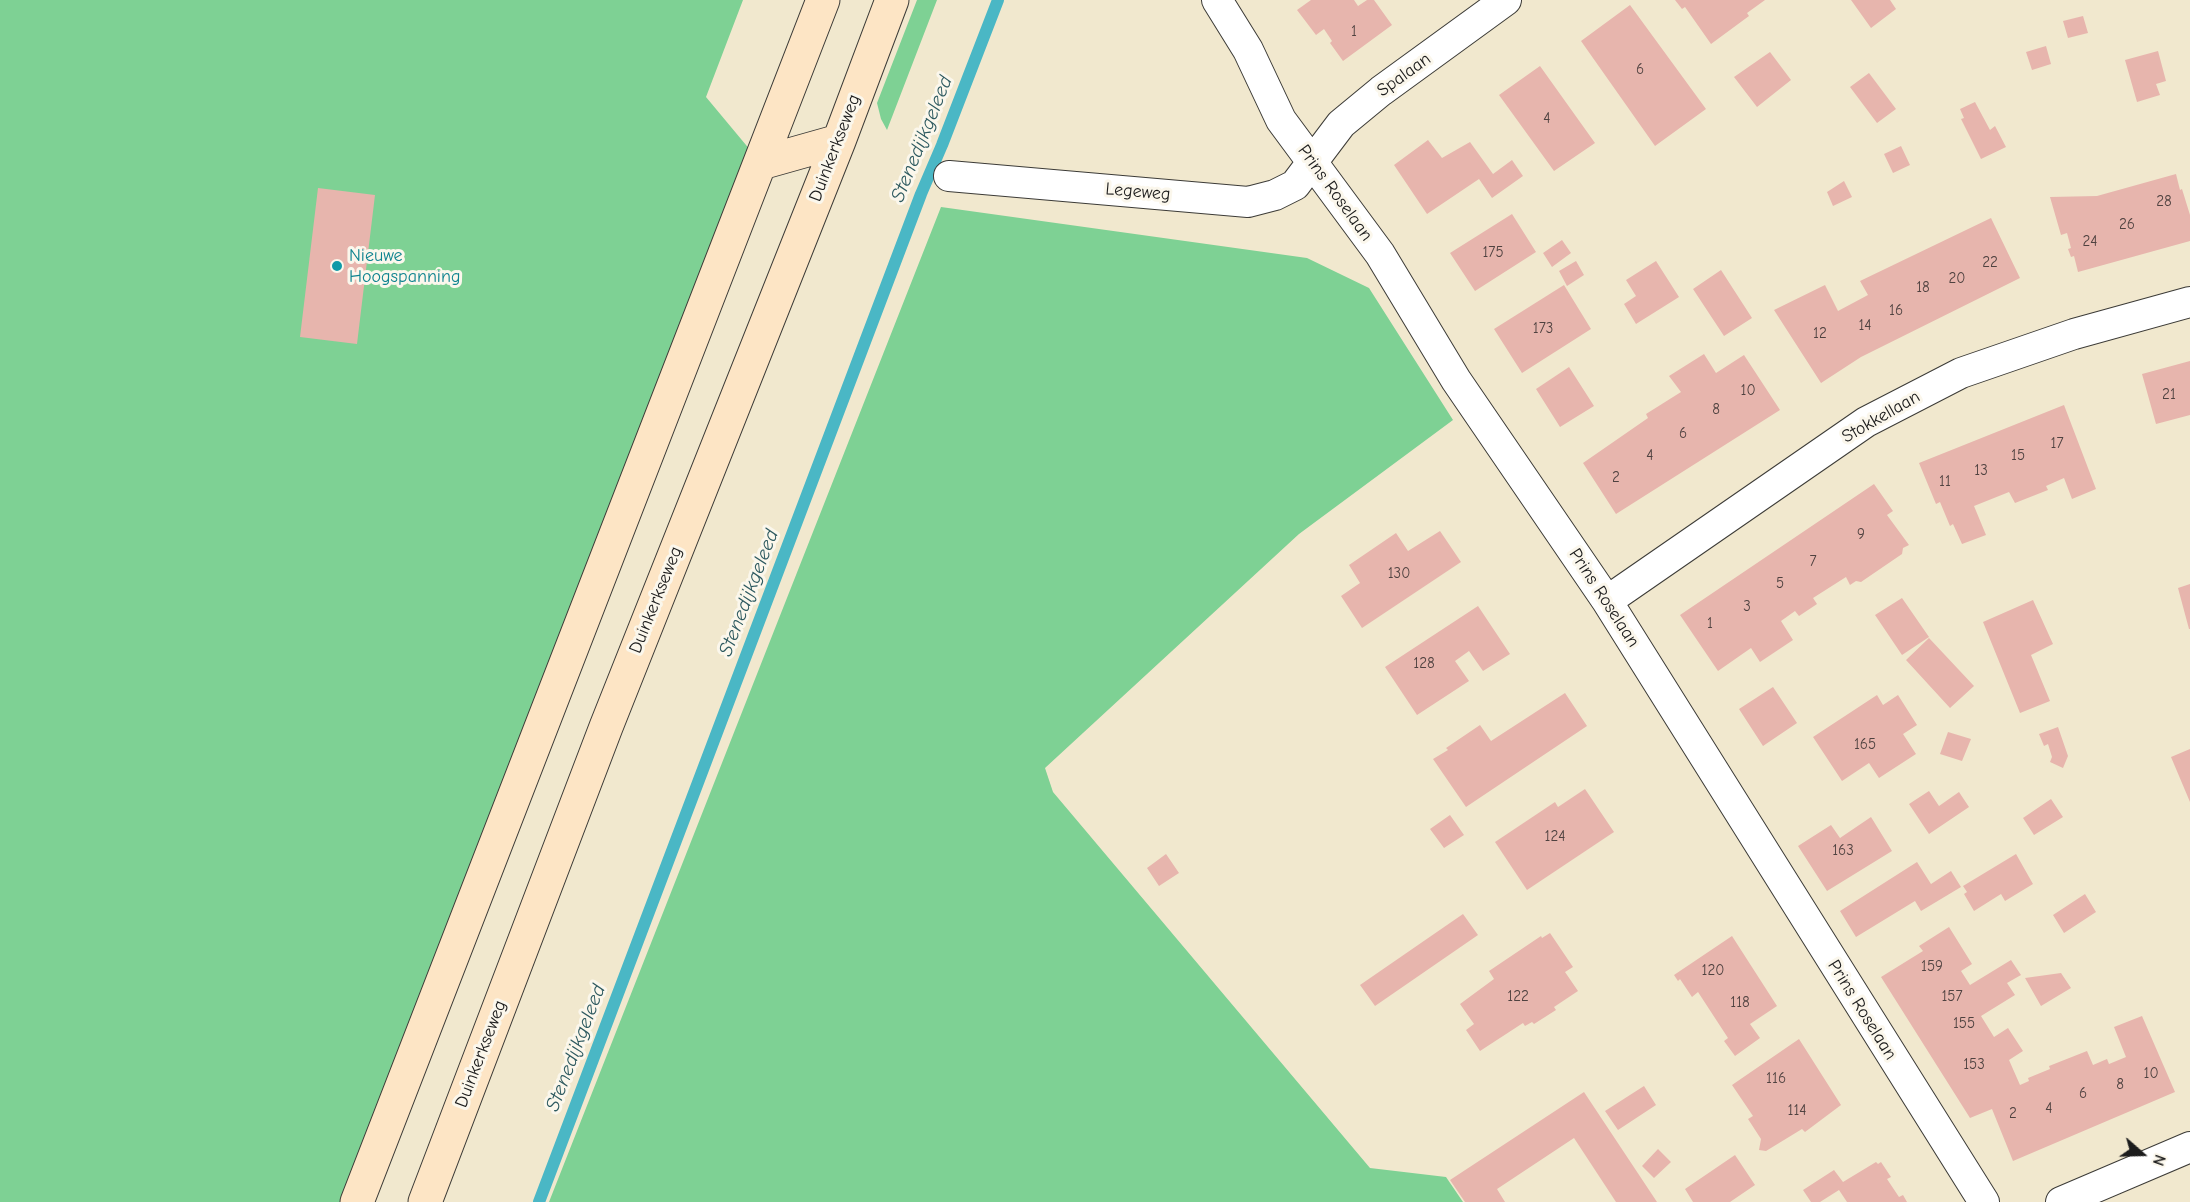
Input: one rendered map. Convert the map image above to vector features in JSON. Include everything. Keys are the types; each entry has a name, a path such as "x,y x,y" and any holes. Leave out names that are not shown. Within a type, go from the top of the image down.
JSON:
{"main road":[{"path":"357,1202 823,0"},
{"name":"Duinkerkseweg","path":"425,1202 606,727 839,141 892,0"},
{"path":"761,163 839,141"}],"street":[{"name":"Prins Roselaan","path":"1217,0 1248,50 1281,120 1380,254 1456,380 1607,601 1983,1202"},
{"name":"Spalaan","path":"1313,162 1341,124 1381,91 1506,0"},
{"name":"Legeweg","path":"949,176 1248,202 1275,195 1295,185 1313,162"},
{"name":"Stokkellaan","path":"1607,601 1866,422 1961,373 2074,334 2190,302"},
{"path":"2061,1202 2190,1147"}],"green space":[{"path":"0,0 743,0 706,97 761,163 357,1202 0,1202"},
{"path":"917,0 937,0 887,130 881,119 877,103"},
{"path":"941,207 1307,258 1369,288 1453,420 1299,534 1045,768 1053,792 1370,1168 1446,1177 1463,1202 549,1202"}],"building":[{"path":"1311,0 1354,0 1358,6 1367,0 1374,0 1392,25 1343,61 1330,43 1332,41 1324,29 1316,35 1297,10"},
{"path":"1675,0 1765,0 1747,13 1749,16 1711,44 1685,7 1682,9"},
{"path":"1851,0 1890,0 1896,9 1871,28"},
{"path":"1630,5 1706,109 1655,146 1581,41"},
{"path":"2083,16 2088,33 2068,38 2063,21"},
{"path":"2046,46 2051,64 2032,70 2026,52"},
{"path":"2158,51 2166,81 2156,84 2160,95 2137,102 2125,60"},
{"path":"1770,52 1791,80 1757,107 1734,77"},
{"path":"1540,66 1595,143 1554,171 1499,95"},
{"path":"1869,73 1896,109 1877,123 1850,87"},
{"path":"1975,102 1990,130 1995,126 2006,147 1981,159 1961,119 1964,118 1960,109"},
{"path":"1428,140 1442,158 1470,142 1493,174 1512,160 1523,176 1492,198 1479,179 1427,214 1394,165"},
{"path":"1901,146 1910,165 1893,173 1884,154"},
{"path":"2176,174 2190,215 2190,241 2078,272 2074,256 2071,257 2068,249 2071,248 2067,233 2061,235 2050,197 2097,196"},
{"path":"1844,181 1852,197 1833,206 1827,192"},
{"name":"Nieuwe Hoogspanning","path":"318,188 375,195 357,344 300,337"},
{"path":"1512,214 1536,252 1475,291 1450,253"},
{"path":"1991,218 2020,278 1861,357 1821,383 1774,310 1825,285 1838,311 1868,295 1860,281"},
{"path":"1562,240 1571,253 1552,267 1543,253"},
{"path":"1576,261 1584,275 1567,286 1559,271"},
{"path":"1656,261 1679,297 1636,324 1624,304 1636,296 1626,280"},
{"path":"1721,270 1752,318 1724,336 1693,289"},
{"path":"1564,285 1591,329 1522,373 1494,329"},
{"path":"1704,354 1716,373 1744,355 1780,410 1616,514 1583,463 1648,418 1646,414 1681,392 1669,376"},
{"path":"2190,361 2190,415 2156,424 2142,374"},
{"path":"1569,367 1594,406 1560,427 1536,389"},
{"path":"2064,405 2096,489 2072,499 2064,478 2046,486 2048,490 2015,503 2009,492 1974,506 1986,535 1962,544 1953,524 1950,526 1940,502 1936,504 1919,463"},
{"path":"1874,484 1893,511 1887,515 1909,545 1903,548 1902,554 1861,582 1856,581 1850,585 1846,577 1813,598 1817,604 1799,616 1795,611 1781,621 1793,640 1760,662 1751,648 1718,671 1680,615"},
{"path":"1440,531 1461,562 1362,628 1341,596 1360,583 1349,565 1396,533 1408,551"},
{"path":"2190,584 2190,629 2189,629 2178,588"},
{"path":"1902,598 1929,637 1902,655 1875,615"},
{"path":"2033,600 2053,644 2031,655 2050,701 2020,713 1983,622"},
{"path":"1478,606 1510,654 1483,671 1469,651 1455,661 1469,681 1417,715 1385,667"},
{"path":"1929,638 1974,686 1950,708 1906,660"},
{"path":"1773,687 1797,723 1763,746 1739,709"},
{"path":"1565,693 1587,726 1466,807 1433,759 1480,725 1491,741"},
{"path":"1877,695 1883,705 1898,695 1917,725 1903,734 1916,754 1879,778 1869,763 1842,781 1813,737"},
{"path":"2058,727 2068,756 2063,768 2050,762 2052,757 2048,744 2044,746 2039,734"},
{"path":"1948,732 1971,739 1962,761 1940,754"},
{"path":"2190,749 2190,802 2171,757"},
{"path":"1585,789 1614,832 1527,890 1495,842 1555,802 1558,807"},
{"path":"1929,791 1939,806 1959,792 1969,807 1929,834 1909,804"},
{"path":"2051,799 2063,817 2034,835 2023,818"},
{"path":"1450,815 1464,835 1444,848 1430,829"},
{"path":"1871,817 1892,851 1827,891 1798,846 1831,825 1840,838"},
{"path":"1166,854 1179,873 1159,886 1147,868"},
{"path":"2016,854 2033,884 2005,901 2001,894 1974,911 1964,894 1967,892 1963,886"},
{"path":"1917,862 1931,884 1951,871 1961,887 1921,911 1915,901 1856,937 1840,911"},
{"path":"2085,894 2096,912 2064,933 2053,915"},
{"path":"1463,914 1478,935 1375,1006 1360,985"},
{"path":"1949,927 1972,964 1961,971 1970,985 2011,960 2021,975 2007,983 2015,995 1981,1016 1994,1037 2008,1028 2023,1051 2009,1060 2020,1085 2029,1081 2028,1078 2050,1069 2049,1066 2087,1051 2093,1065 2107,1059 2109,1064 2126,1057 2114,1027 2142,1016 2175,1092 2013,1161 1992,1109 1970,1118 1881,977 1923,951 1919,946"},
{"path":"1550,933 1573,967 1565,972 1578,991 1554,1007 1556,1010 1534,1024 1532,1022 1525,1026 1523,1023 1480,1051 1466,1030 1474,1024 1460,1004 1494,979 1489,971 1541,936 1542,938"},
{"path":"1732,936 1777,1006 1750,1024 1760,1038 1735,1056 1724,1041 1728,1038 1698,992 1692,997 1680,979 1678,981 1674,975"},
{"path":"2061,973 2071,988 2041,1006 2025,978"},
{"path":"1799,1039 1841,1105 1805,1132 1802,1129 1766,1151 1759,1150 1761,1139 1748,1119 1753,1116 1732,1085"},
{"path":"1644,1086 1656,1105 1618,1130 1605,1111"},
{"path":"1584,1092 1657,1202 1616,1202 1574,1138 1497,1189 1505,1202 1465,1202 1450,1180"},
{"path":"1658,1149 1671,1162 1654,1178 1642,1166"},
{"path":"1735,1155 1755,1185 1730,1202 1693,1202 1685,1189"},
{"path":"1876,1162 1878,1164 1881,1162 1891,1177 1887,1179 1899,1197 1903,1195 1907,1202 1847,1202 1839,1190 1820,1202 1811,1202 1803,1190 1834,1170 1843,1182"}],"waterway":[{"name":"Stenedijkgeleed","path":"539,1202 921,194 998,0"}],"place":[{"name":"Nieuwe Hoogspanning","path":"337,266"}]}
